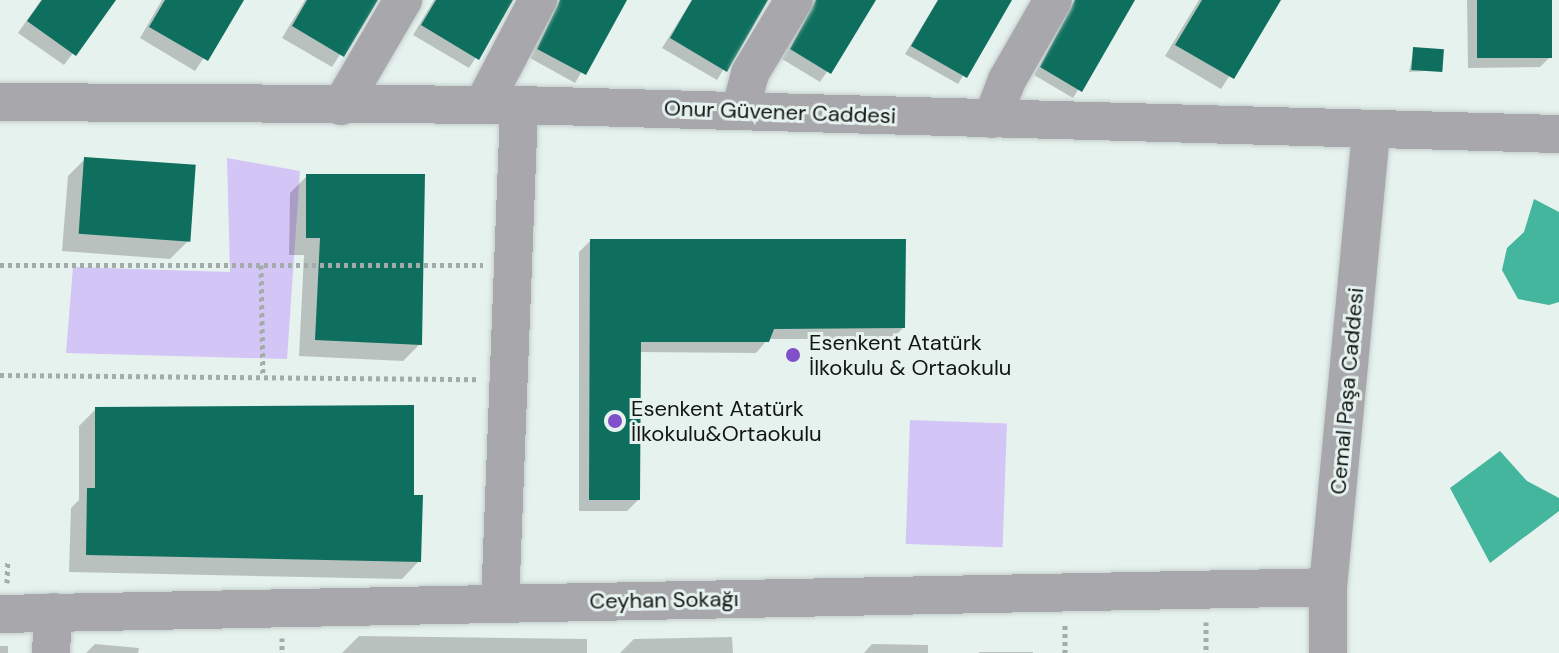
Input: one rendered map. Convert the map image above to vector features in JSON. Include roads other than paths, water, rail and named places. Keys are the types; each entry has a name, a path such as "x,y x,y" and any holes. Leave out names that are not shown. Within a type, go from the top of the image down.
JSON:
{"street":[{"path":"341,106 403,0"},
{"path":"500,604 512,265 501,105 538,0"},
{"path":"740,111 750,73 794,0"},
{"path":"992,119 1007,80 1053,0"},
{"name":"Onur Güvener Caddesi","path":"0,102 501,105 1559,134"},
{"name":"Cemal Paşa Caddesi","path":"1328,653 1328,587 1371,130"},
{"name":"Ceyhan Sokağı","path":"0,614 1328,587"},
{"path":"51,653 53,612"}],"place":[{"name":"Esenkent Atatürk İlkokulu & Ortaokulu","path":"793,355"},
{"name":"Esenkent Atatürk İlkokulu&Ortaokulu","path":"615,421"}]}
